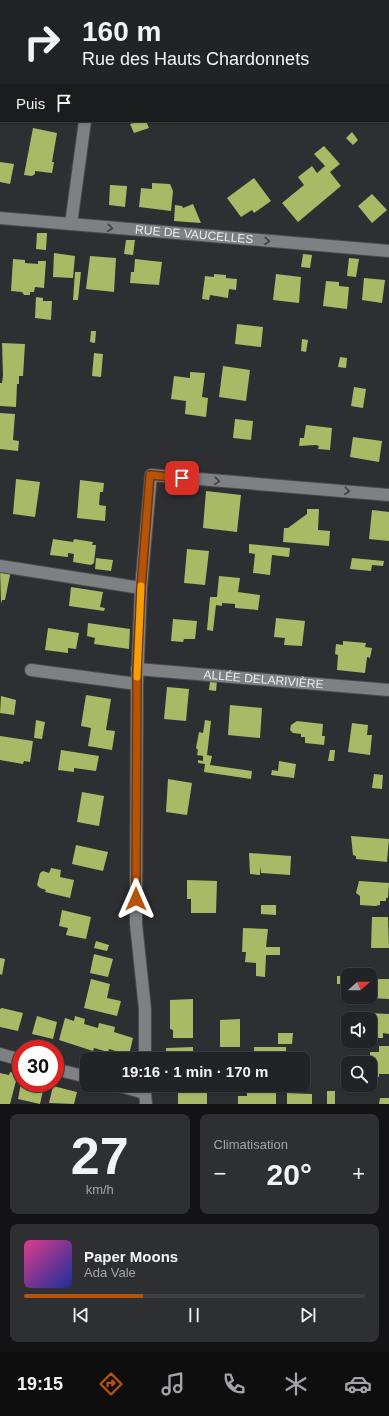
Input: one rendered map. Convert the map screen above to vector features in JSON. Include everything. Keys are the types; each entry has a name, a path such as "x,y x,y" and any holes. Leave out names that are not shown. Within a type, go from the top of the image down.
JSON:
{"street":[{"path":"71,224 85,122"},
{"name":"RUE DE VAUCELLES","path":"0,218 389,251"},
{"path":"145,1052 145,1009 136,924 137,668 141,588 150,475 389,495"},
{"path":"0,566 141,588"},
{"name":"ALLÉE DELARIVIÈRE","path":"137,668 389,690"},
{"path":"31,670 137,684"},
{"path":"0,1054 12,1057"},
{"path":"64,1071 80,1075"}],"building":[{"path":"146,122 149,128 134,133 130,124"},
{"path":"33,128 57,133 52,162 54,162 52,173 35,171 35,174 32,176 24,175"},
{"path":"352,132 358,140 353,145 346,138"},
{"path":"324,146 340,164 330,172 341,186 298,222 282,203 304,185 298,177 312,166 317,173 325,166 314,154"},
{"path":"0,162 14,164 10,184 0,182"},
{"path":"254,178 271,201 254,213 252,210 241,217 227,198"},
{"path":"152,183 170,184 173,191 171,211 139,207 141,188 152,189"},
{"path":"110,185 127,186 125,207 109,205"},
{"path":"372,194 387,210 372,223 358,206"},
{"path":"193,204 201,223 174,221 175,205 182,206 183,208"},
{"path":"37,233 47,233 46,250 36,249"},
{"path":"126,240 135,240 133,255 124,254"},
{"path":"54,253 75,256 73,278 53,277"},
{"path":"303,254 312,255 310,268 301,267"},
{"path":"90,256 116,258 114,292 86,289"},
{"path":"349,258 359,259 356,277 347,276"},
{"path":"13,259 25,260 25,263 38,264 38,261 46,261 44,288 35,287 34,292 30,292 30,295 24,295 22,292 11,291"},
{"path":"135,259 162,262 159,285 130,283 131,272 134,272"},
{"path":"75,272 81,272 78,300 73,300"},
{"path":"214,274 226,275 226,278 237,279 236,290 229,289 228,298 210,295 209,300 202,299 205,276 214,277"},
{"path":"276,274 301,277 299,303 273,300"},
{"path":"364,278 385,280 382,303 362,300"},
{"path":"326,281 339,282 339,286 349,287 347,309 323,306"},
{"path":"36,297 43,298 43,301 52,301 51,320 35,318"},
{"path":"237,324 263,327 261,347 235,344"},
{"path":"91,331 96,331 95,343 90,342"},
{"path":"302,339 308,340 306,352 301,351"},
{"path":"2,343 25,344 23,376 19,376 19,384 17,384 16,407 0,406 0,383 2,383 3,375"},
{"path":"94,353 103,354 101,377 92,376"},
{"path":"340,357 347,358 346,368 338,367"},
{"path":"223,366 250,370 246,401 219,397"},
{"path":"190,372 205,373 202,397 208,398 206,417 185,414 186,401 171,399 174,376 190,378"},
{"path":"354,387 366,389 363,408 351,406"},
{"path":"0,413 15,414 13,440 19,441 18,451 0,449"},
{"path":"235,419 253,421 251,440 233,438"},
{"path":"306,425 332,428 330,450 318,449 319,446 316,445 299,446 300,438 304,438"},
{"path":"353,437 382,441 379,462 350,457"},
{"path":"16,479 40,482 35,517 13,514"},
{"path":"80,480 104,483 103,492 100,492 99,505 106,506 105,521 77,518"},
{"path":"206,491 241,495 237,532 203,528"},
{"path":"307,509 319,509 318,530 330,531 329,546 283,542 284,528 288,528 307,514"},
{"path":"372,510 389,512 389,541 369,539"},
{"path":"53,539 73,542 74,539 93,542 92,545 96,545 94,563 91,565 73,562 74,554 68,553 68,557 50,555"},
{"path":"249,544 290,548 289,557 272,555 270,575 253,573 255,554 249,553"},
{"path":"187,549 209,551 205,585 184,583"},
{"path":"96,558 113,560 111,571 95,569"},
{"path":"352,558 384,561 383,566 372,565 371,571 350,569"},
{"path":"0,568 11,570 5,600 2,600 1,604"},
{"path":"219,576 240,578 238,592 260,595 258,610 235,608 235,604 222,603 222,606 216,605 213,631 207,630 210,597 217,597"},
{"path":"71,587 103,592 100,607 105,608 104,611 69,606"},
{"path":"276,618 305,621 302,646 284,645 285,638 274,637"},
{"path":"173,619 197,621 195,639 184,639 183,642 171,641"},
{"path":"88,623 130,629 129,649 94,644 95,638 87,636"},
{"path":"48,628 79,633 76,649 68,648 68,653 45,650"},
{"path":"343,641 366,643 365,647 372,648 370,658 367,657 365,673 337,670 338,655 335,654 336,644 343,645"},
{"path":"210,681 217,681 216,691 209,690"},
{"path":"167,687 189,689 186,721 164,719"},
{"path":"86,695 111,699 106,730 115,731 112,750 88,746 91,728 81,726"},
{"path":"1,696 16,700 14,715 0,713"},
{"path":"230,705 262,708 260,738 228,735"},
{"path":"36,720 45,722 42,739 34,738"},
{"path":"205,720 211,721 207,755 212,756 210,765 252,771 251,779 204,772 205,764 198,763 198,760 203,761 203,756 197,755 198,750 196,748 199,732 203,733"},
{"path":"297,721 323,724 322,736 325,736 324,745 305,743 305,737 301,737 301,734 293,733 290,730 291,725"},
{"path":"352,723 368,725 367,735 372,735 370,755 348,752"},
{"path":"0,736 33,741 30,762 24,761 23,764 0,760"},
{"path":"61,750 99,756 96,771 74,768 74,772 58,770"},
{"path":"330,750 335,750 334,761 328,761"},
{"path":"279,761 296,764 294,778 271,775 272,770 278,771"},
{"path":"374,774 383,775 382,789 372,788"},
{"path":"168,779 192,783 187,815 166,812"},
{"path":"82,792 104,796 99,826 77,822"},
{"path":"351,836 389,839 387,862 356,859 356,856 353,855"},
{"path":"76,845 108,852 103,871 72,864"},
{"path":"249,853 291,856 290,875 261,873 260,866 260,875 250,874"},
{"path":"51,868 61,870 60,877 74,880 70,898 45,892 46,890 37,885 40,873 43,871 49,873"},
{"path":"187,880 217,881 216,913 191,913 191,899 187,899"},
{"path":"359,881 389,883 388,898 386,898 386,901 380,901 380,905 360,905 360,896 356,893"},
{"path":"261,905 276,905 276,915 261,914"},
{"path":"62,910 91,917 86,939 66,935 68,928 59,926"},
{"path":"372,917 388,917 389,948 371,948"},
{"path":"243,928 268,929 266,947 280,947 280,955 266,955 265,977 256,976 256,963 245,962 246,952 242,952"},
{"path":"96,941 109,945 107,951 94,948"},
{"path":"94,954 113,959 108,977 90,973"},
{"path":"0,958 5,959 2,975 0,974"},
{"path":"337,976 341,976 341,984 337,984"},
{"path":"91,979 110,984 107,998 121,1001 117,1016 84,1008"},
{"path":"377,979 389,979 389,999 377,998"},
{"path":"193,999 193,1038 173,1038 173,1030 170,1029 170,1000"},
{"path":"2,1008 23,1013 18,1031 0,1027 0,1009"},
{"path":"377,1013 389,1014 389,1034 383,1033 383,1038 377,1038"},
{"path":"37,1016 57,1022 53,1039 32,1034"},
{"path":"75,1016 85,1019 84,1024 98,1028 99,1023 115,1027 114,1032 133,1038 130,1052 119,1052 109,1049 108,1052 94,1048 93,1051 64,1042 64,1040 59,1040 65,1018 74,1021"},
{"path":"240,1019 240,1047 220,1047 220,1020"},
{"path":"278,1033 293,1033 292,1044 278,1044"},
{"path":"379,1046 389,1046 389,1074 379,1074 379,1077 377,1077 377,1056 370,1056 370,1052 379,1052"},
{"path":"193,1047 193,1052 166,1052 166,1048"},
{"path":"254,1047 286,1047 286,1052 254,1052"},
{"path":"10,1072 12,1072 13,1092 10,1104 0,1104 0,1073 9,1075"},
{"path":"64,1089 77,1092 74,1104 49,1103 52,1092 64,1092"},
{"path":"327,1091 335,1091 335,1104 327,1104"},
{"path":"19,1092 43,1092 40,1104 18,1099"},
{"path":"178,1092 207,1092 207,1104 178,1104"},
{"path":"247,1092 276,1092 276,1104 238,1104 238,1096 247,1096"},
{"path":"287,1093 312,1094 312,1104 287,1104"},
{"path":"380,1098 389,1098 389,1104 379,1104"}],"slow traffic":[{"path":"137,677 141,586"}],"route":[{"path":"136,899 137,668 141,588 150,475 182,478"}]}
